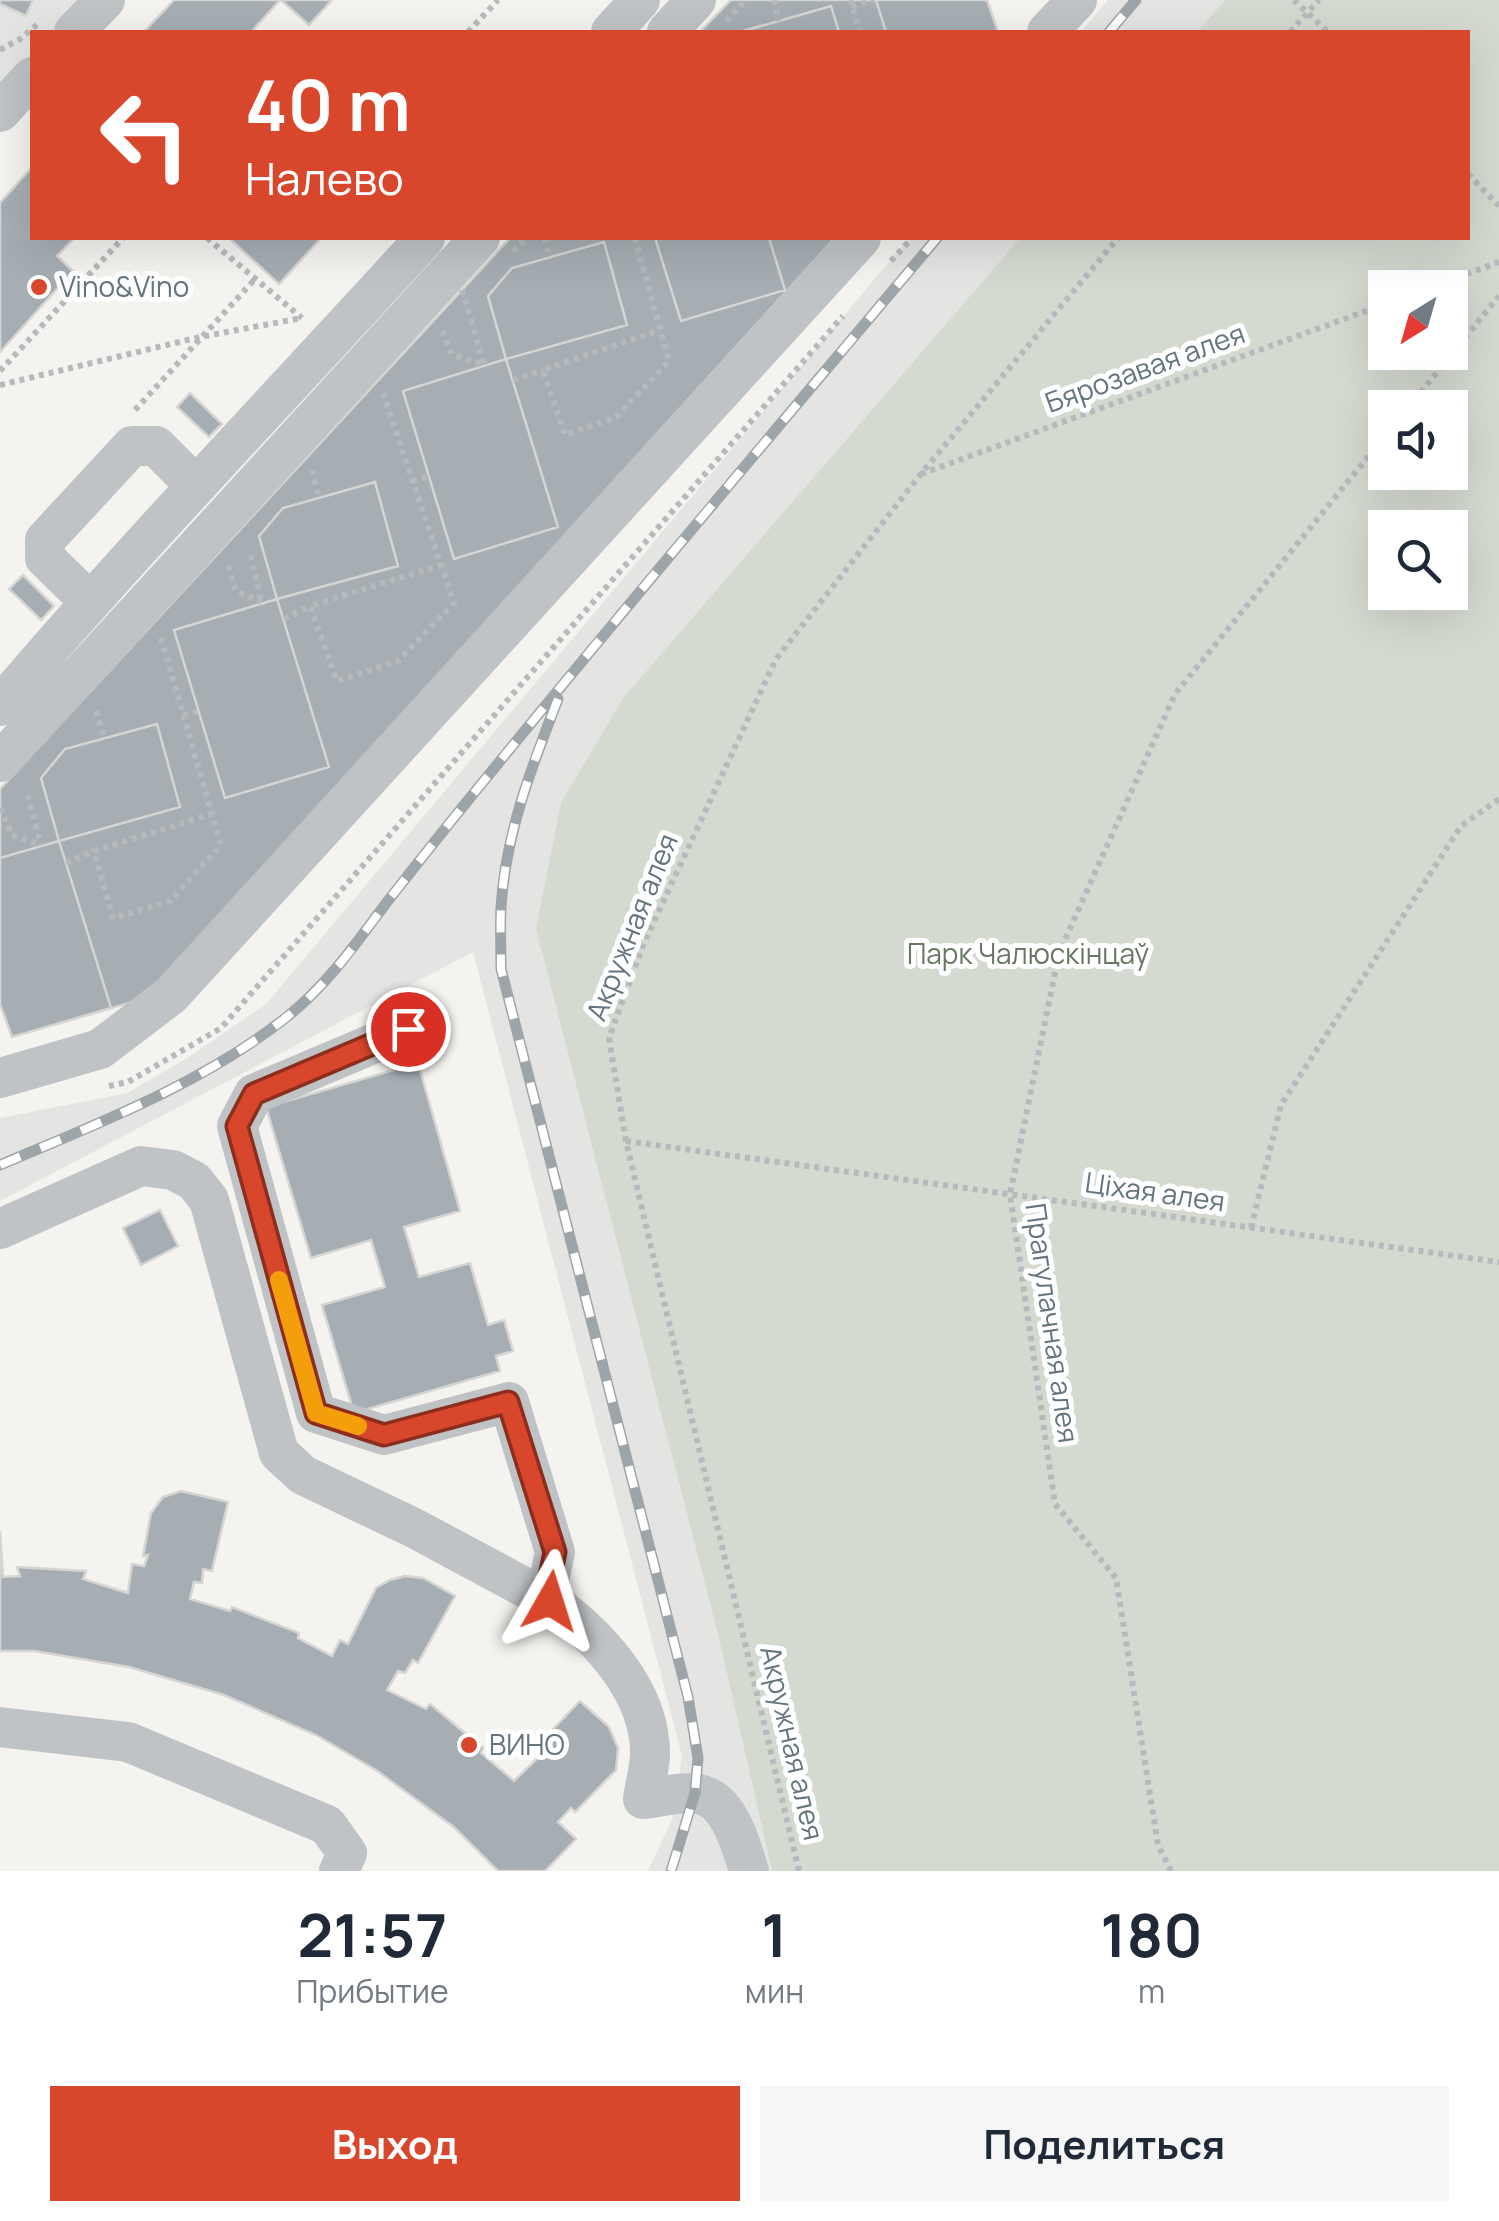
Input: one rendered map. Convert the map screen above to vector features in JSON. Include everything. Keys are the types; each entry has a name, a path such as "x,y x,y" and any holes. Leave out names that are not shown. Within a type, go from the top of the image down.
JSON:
{"lane":[{"path":"58,27 105,0"},
{"path":"612,30 640,0"},
{"path":"669,30 696,0"},
{"path":"1050,30 1077,0"},
{"path":"0,112 30,79"},
{"path":"0,706 195,484 261,418 423,240"},
{"path":"0,762 301,456 478,240"},
{"path":"0,1078 100,1049 171,994 873,252"},
{"path":"261,418 301,456"},
{"path":"89,601 46,558 45,540 132,446 156,446 195,484"},
{"path":"408,1029 254,1094 237,1126 316,1413 384,1435 508,1402 555,1552 550,1601"},
{"path":"0,1229 141,1166 174,1170 194,1181 209,1200 279,1453 303,1475 414,1528 550,1601 579,1622 627,1681 644,1714 650,1752 643,1799 695,1793 706,1796 738,1835 749,1871"},
{"path":"0,1727 128,1742 327,1825 347,1853 339,1871"}],"path":[{"path":"470,30 498,0"},
{"path":"774,0 779,21"},
{"path":"859,30 851,3 874,0"},
{"path":"1294,0 1326,30"},
{"path":"1292,30 1319,0"},
{"path":"0,50 30,36"},
{"path":"1470,176 1499,206"},
{"path":"0,371 120,240"},
{"path":"210,240 302,318"},
{"path":"545,240 549,257"},
{"path":"544,370 565,435 616,418 669,361 638,240"},
{"path":"873,252 906,240"},
{"name":"Акружная алея","path":"799,1871 626,1141 609,1038 644,943 776,659 920,474 1116,240"},
{"path":"1468,273 1499,262"},
{"path":"441,328 452,354 484,366 462,290"},
{"path":"1423,390 1499,296"},
{"path":"0,385 200,337 302,318 314,304"},
{"name":"Бярозавая алея","path":"920,474 1368,310"},
{"path":"91,1090 128,1082 221,1028 847,312"},
{"path":"512,380 660,330"},
{"path":"310,606 337,681 398,661 454,604 382,392"},
{"path":"301,456 319,498"},
{"name":"Прагулачная алея","path":"1171,1871 1158,1845 1116,1578 1055,1504 1010,1194 1059,953 1175,694 1368,457"},
{"path":"412,481 429,476"},
{"path":"226,560 236,591 261,602 251,555"},
{"path":"284,618 310,606 441,565"},
{"path":"94,851 113,918 170,900 221,846 159,632"},
{"path":"94,702 104,738"},
{"path":"183,716 198,711"},
{"path":"0,808 12,835 41,846 28,795"},
{"path":"1251,1228 1281,1105 1462,826 1499,799"},
{"path":"66,863 212,814"},
{"name":"Ціхая алея","path":"626,1141 1499,1262"}],"shaded area":[{"path":"0,0 92,0 64,30 30,30 30,65 0,98"},
{"path":"1108,0 1225,0 1199,30 1083,30"},
{"path":"907,240 1018,240 623,698 716,1626 772,1871 648,1871 673,1817 682,1756 473,952 0,1201 0,1118 127,1093 189,1057 266,1004"}],"green space":[{"name":"Парк Чалюскінцаў","path":"1225,0 1499,0 1499,1871 772,1871 716,1626 536,929 561,803 623,698 1018,240 1470,240 1470,30 1199,30"}],"building":[{"path":"0,0 33,0 26,16 0,4"},
{"path":"174,0 280,0 253,30 146,30"},
{"path":"281,0 332,0 309,25"},
{"path":"731,0 987,0 997,30 702,30"},
{"path":"876,0 987,0 997,30 885,30"},
{"path":"831,6 838,30 746,30"},
{"path":"30,169 30,240 72,240 57,256 73,271 0,352 0,203"},
{"path":"231,240 319,240 279,284"},
{"path":"508,240 833,240 143,999 12,1037 0,1004 0,789"},
{"path":"656,240 770,240 785,290 681,321"},
{"path":"604,242 627,325 506,359 488,296 512,268"},
{"path":"506,359 558,527 454,559 403,391"},
{"path":"190,393 222,424 209,437 177,407"},
{"path":"375,482 398,566 277,599 259,536 283,508"},
{"path":"23,575 54,606 41,620 9,589"},
{"path":"277,599 329,767 225,798 174,630"},
{"path":"157,724 180,807 59,841 41,778 65,749"},
{"path":"59,841 111,1008 12,1037 0,1004 0,858"},
{"path":"418,1063 460,1211 404,1227 419,1277 470,1263 488,1325 504,1320 513,1351 496,1356 500,1371 354,1413 322,1305 385,1287 371,1240 311,1258 266,1107"},
{"path":"160,1210 178,1246 141,1265 123,1228"},
{"path":"181,1491 228,1502 212,1571 203,1569 202,1583 194,1582 190,1599 230,1611 232,1607 299,1633 298,1638 332,1656 340,1640 348,1644 376,1588 390,1580 405,1576 423,1578 455,1596 418,1663 413,1660 405,1673 398,1671 387,1690 426,1709 430,1704 483,1748 481,1753 514,1781 542,1754 536,1747 580,1701 609,1727 618,1748 616,1770 575,1812 571,1808 558,1822 576,1839 545,1871 498,1871 455,1828 376,1770 316,1735 224,1695 129,1667 34,1651 0,1651 0,1531 3,1577 20,1576 17,1567 86,1571 83,1579 128,1593 132,1564 144,1566 148,1555 143,1556 151,1513 163,1497"}],"railway":[{"path":"1111,30 1136,0"},
{"path":"0,1165 186,1082 256,1040 316,990 551,699 935,240"},
{"path":"558,699 530,775 508,854 501,908 501,969 688,1697 698,1758 695,1793 671,1871"}],"slow traffic":[{"path":"279,1280 316,1413 358,1426"}],"place":[{"name":"Vino&Vino","path":"39,287"},
{"name":"ВИНО","path":"469,1745"}],"route":[{"path":"408,1029 254,1094 237,1126 316,1413 384,1435 508,1402 555,1552 550,1601"}]}
